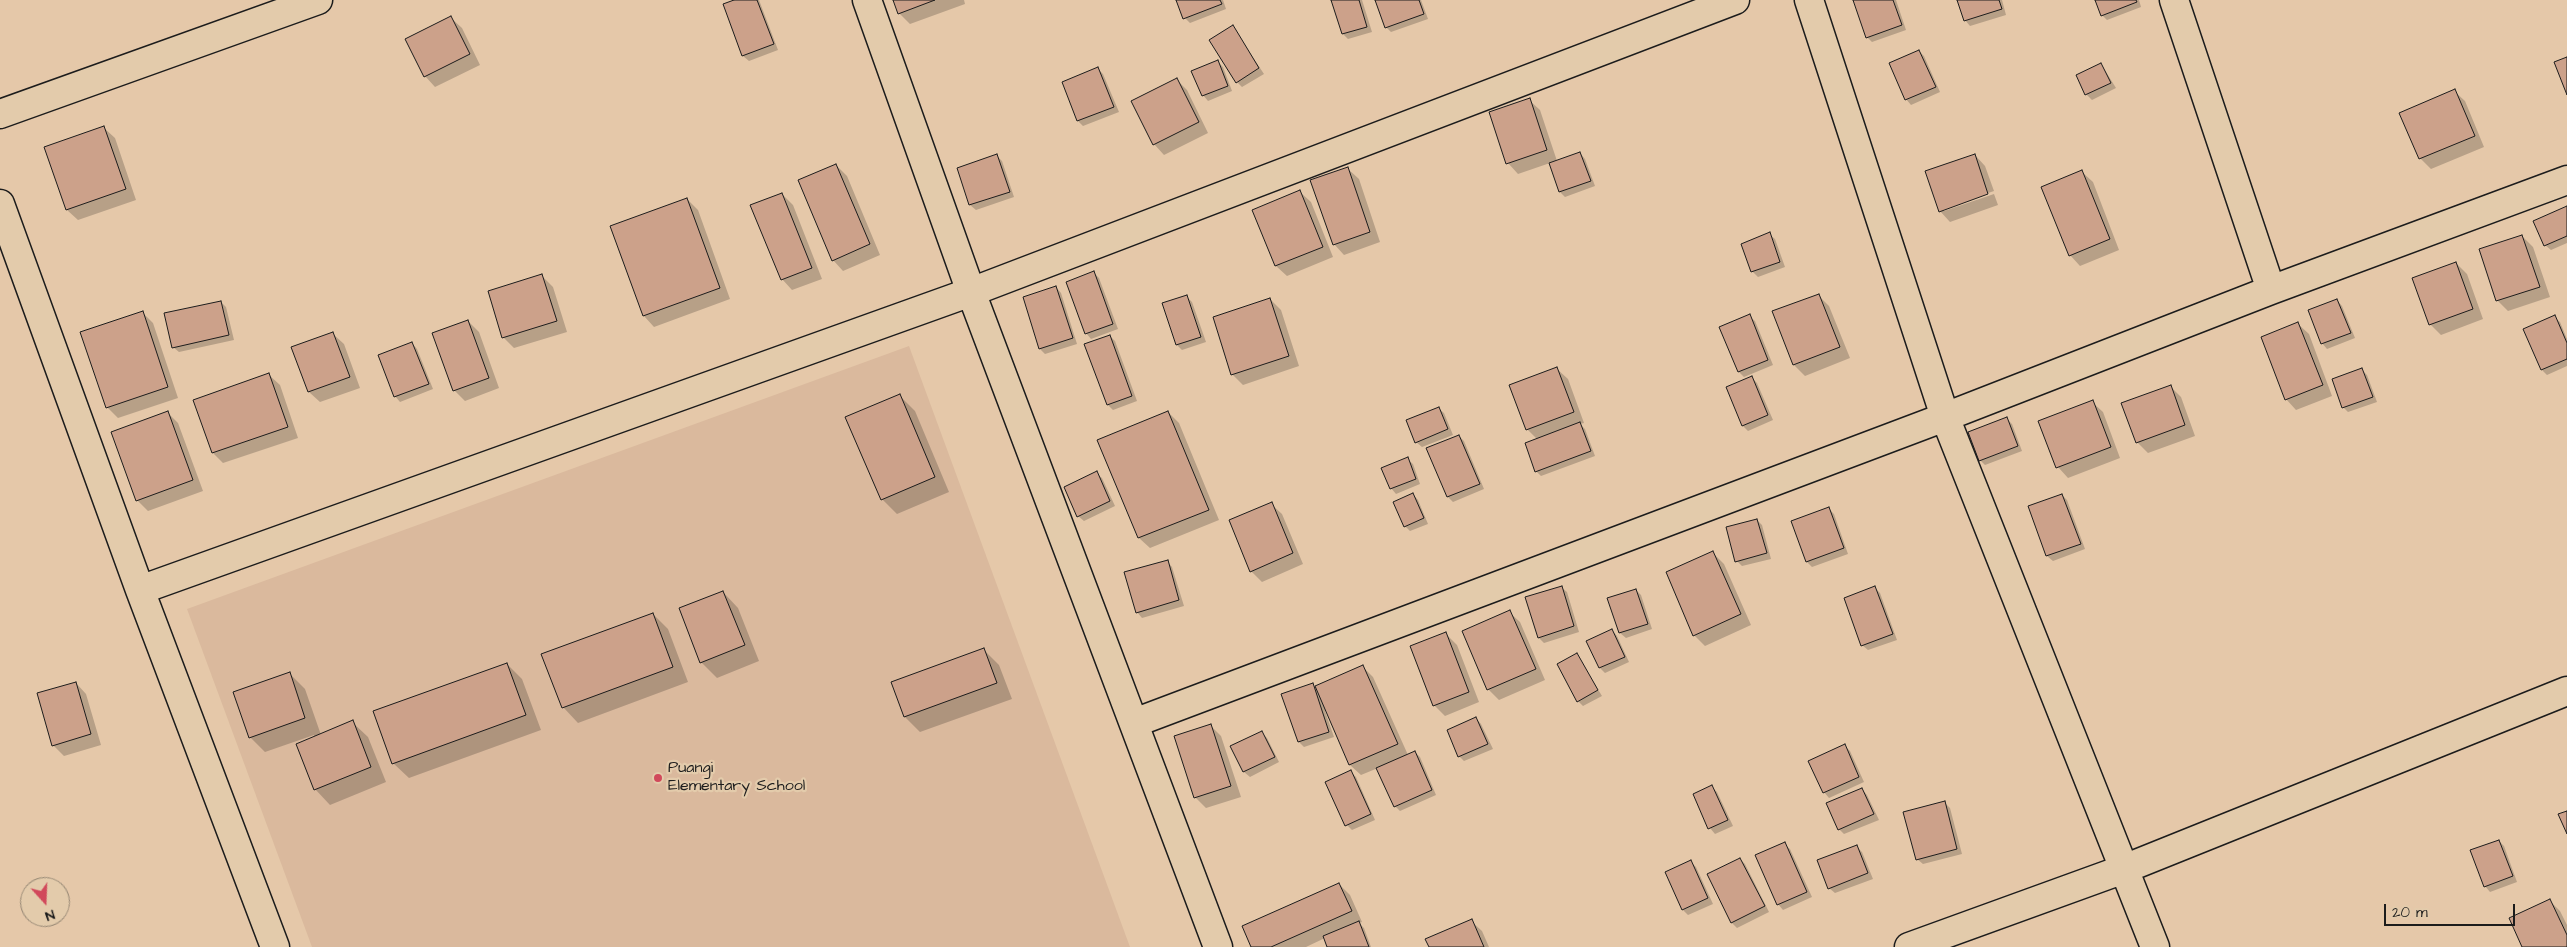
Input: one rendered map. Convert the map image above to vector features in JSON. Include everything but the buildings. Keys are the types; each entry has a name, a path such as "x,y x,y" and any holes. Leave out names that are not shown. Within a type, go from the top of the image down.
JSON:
{"street":[{"path":"0,114 318,0"},
{"path":"868,0 971,292 1218,947"},
{"path":"140,590 971,292 1735,0"},
{"path":"1809,0 1945,417 2155,947"},
{"path":"2174,0 2272,290"},
{"path":"1134,723 1945,417 2272,290 2567,180"},
{"path":"0,204 140,590 275,947"},
{"path":"1909,947 2124,869 2567,691"}],"shaded area":[{"name":"Puangi Elementary School","path":"909,346 1130,947 312,947 187,609"}],"place":[{"name":"Puangi Elementary School","path":"658,778"}]}
